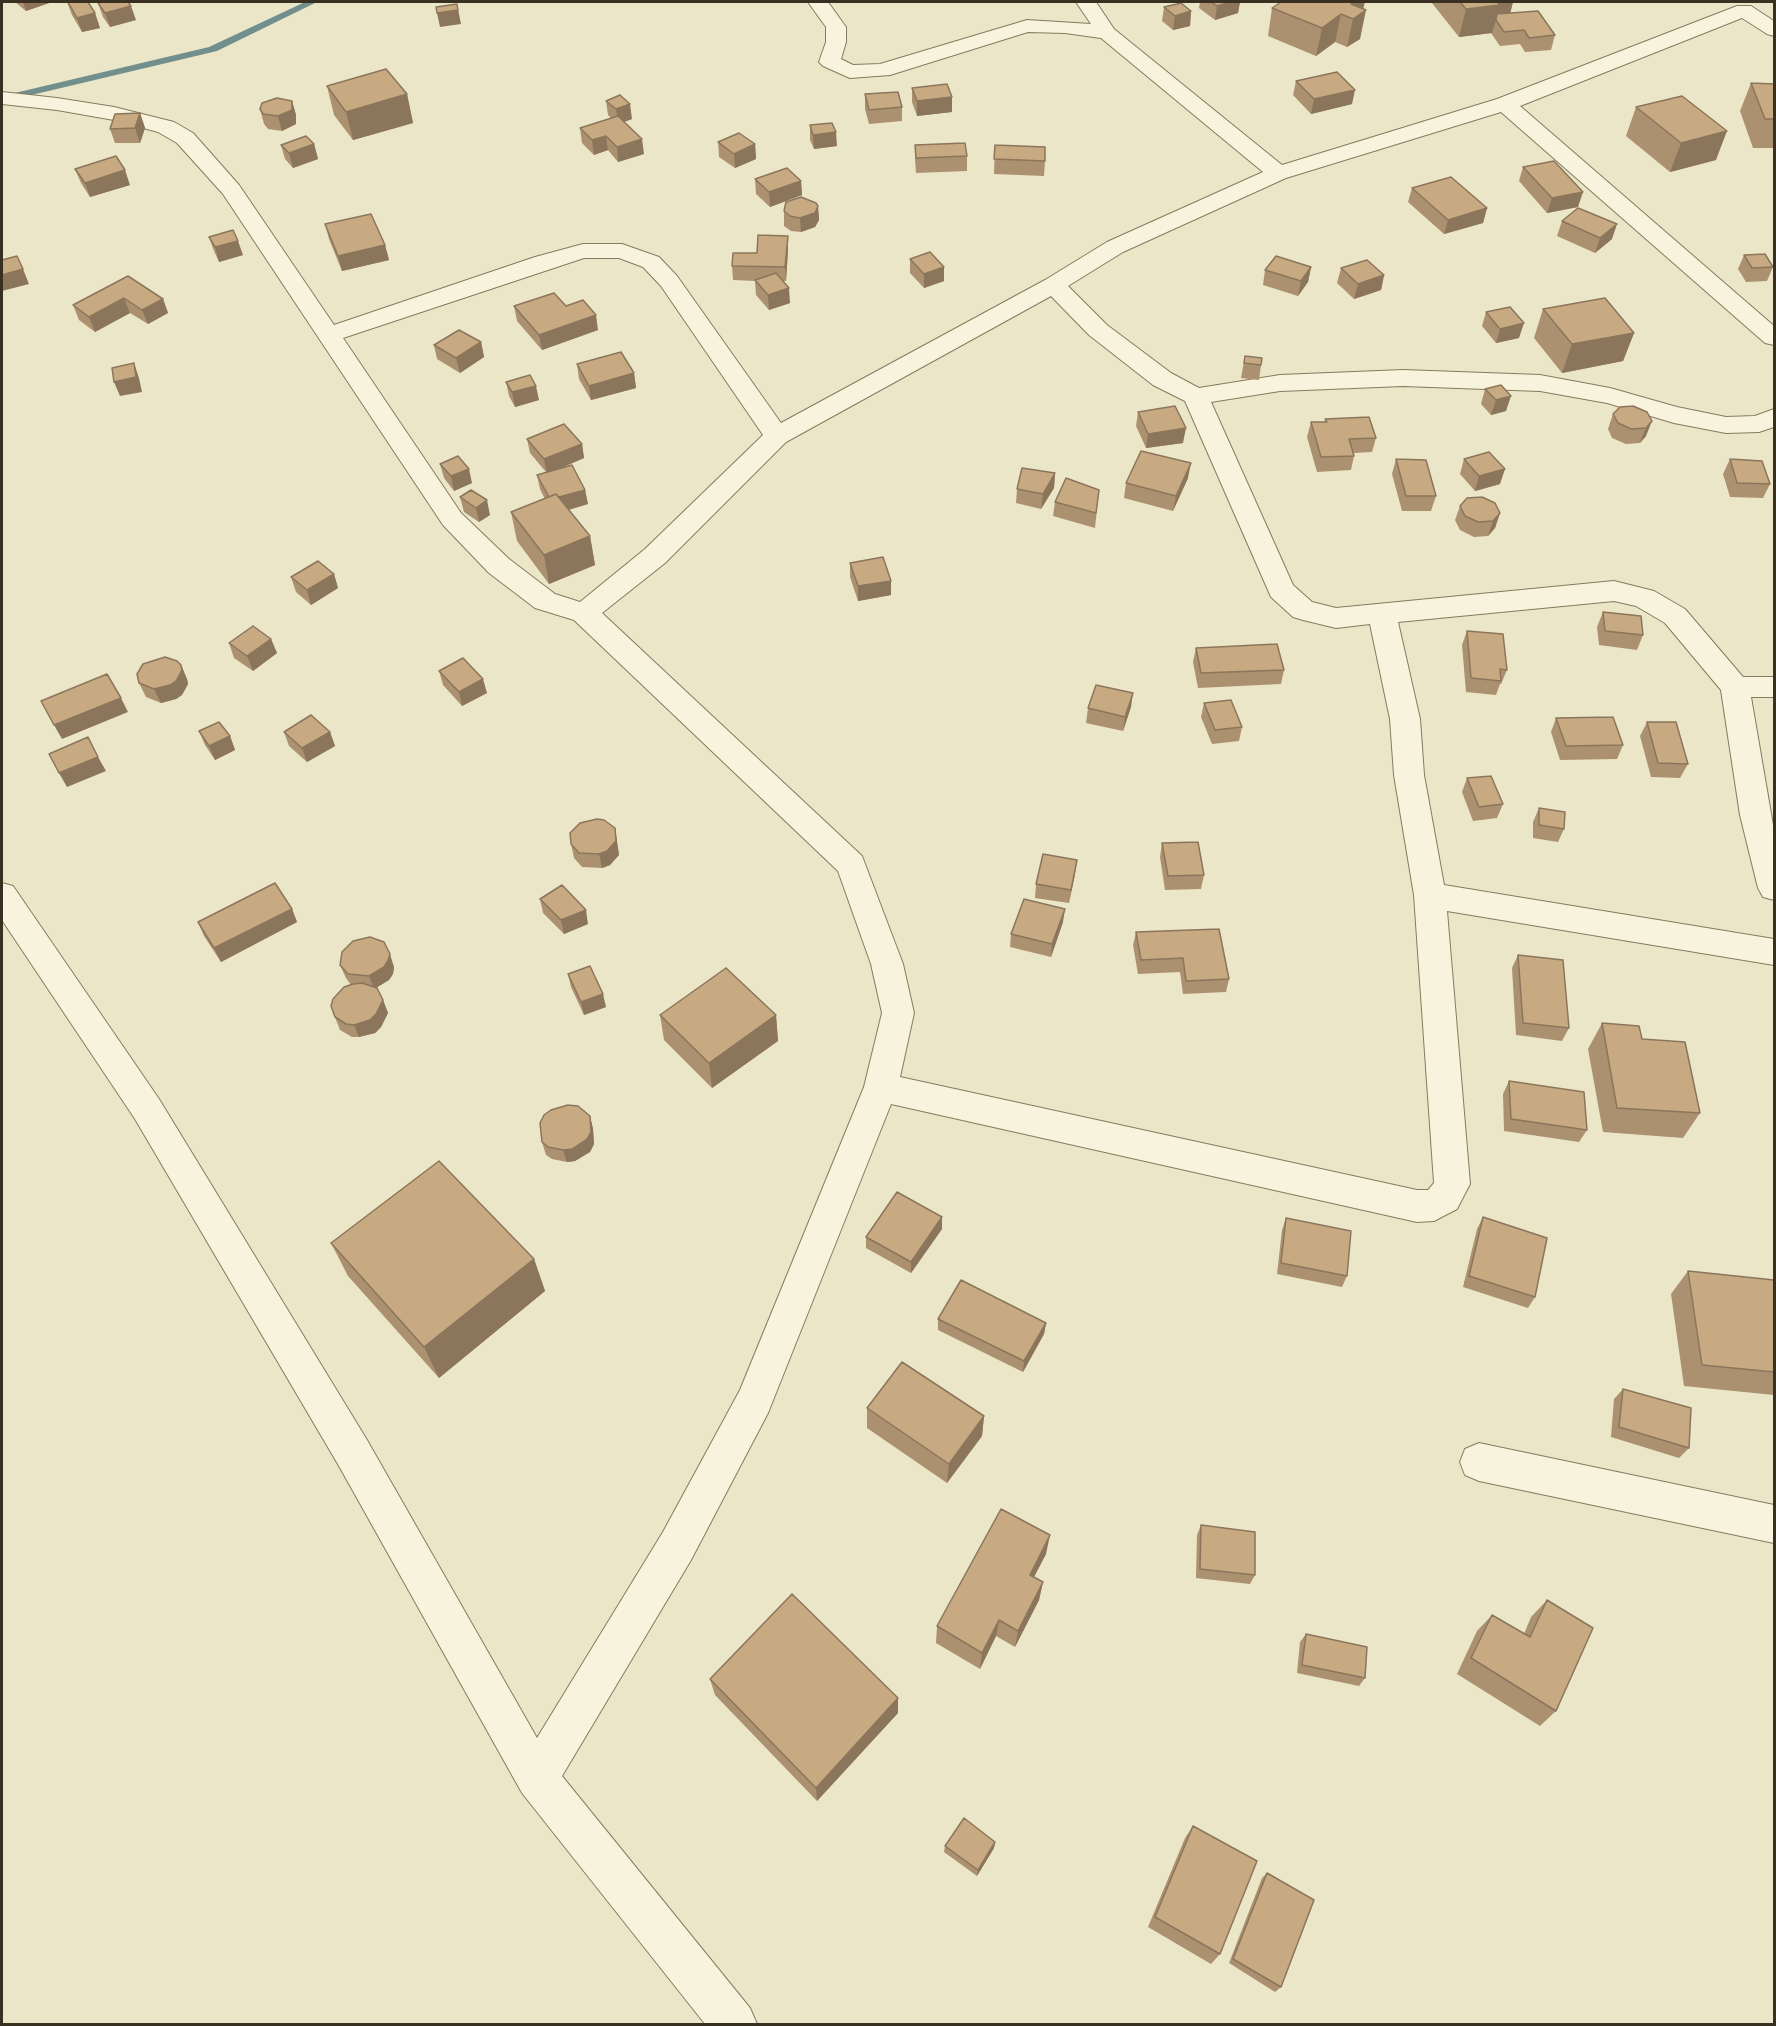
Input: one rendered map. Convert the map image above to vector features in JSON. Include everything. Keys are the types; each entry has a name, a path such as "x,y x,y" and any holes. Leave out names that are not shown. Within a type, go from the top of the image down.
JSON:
{"street":[{"path":"818,2 836,27 836,42 830,62 850,72 882,70 1027,26 1065,27 1107,33"},
{"path":"1086,2 1107,33 1278,173"},
{"path":"584,613 655,556 777,436 1053,285 1132,238 1278,173 1505,104 1746,4 1774,30"},
{"path":"2,98 57,104 114,114 166,127 185,138 231,190 452,519 499,566 545,601 584,613 851,865 887,964 898,1013 881,1087 755,1400 677,1546 537,1778"},
{"path":"1505,104 1774,338"},
{"path":"328,335 543,262 583,251 622,251 651,262 669,282 777,436"},
{"path":"1053,285 1098,330 1162,379 1196,396 1280,383 1426,378 1540,383 1610,396 1674,415 1726,425 1759,424 1774,417"},
{"path":"1196,396 1281,590 1303,610 1336,618 1614,591 1644,598 1675,616 1735,687 1755,815 1774,888"},
{"path":"881,1087 1417,1206 1434,1205 1445,1198 1452,1184 1430,895 1409,775 1405,719 1382,613"},
{"path":"1735,687 1774,687"},
{"path":"2,895 147,1110 353,1453 537,1778 734,2025"},
{"path":"1430,895 1533,914 1774,952"},
{"path":"1479,1462 1774,1524"}],"building":[{"path":"68,2 88,2 95,13 77,18"},
{"path":"128,2 131,6 105,13 98,3"},
{"path":"1211,2 1231,2 1217,6"},
{"path":"1281,2 1355,2 1351,4 1366,10 1353,19 1341,14 1322,28 1272,8"},
{"path":"1460,2 1497,2 1500,5 1466,9"},
{"path":"1181,3 1191,11 1175,16 1164,7"},
{"path":"457,4 458,10 437,13 436,7"},
{"path":"1538,11 1555,35 1529,38 1524,30 1504,32 1496,20 1497,14"},
{"path":"386,69 407,94 346,112 327,86"},
{"path":"1337,72 1355,90 1314,99 1296,81"},
{"path":"1751,83 1774,84 1774,119 1765,119"},
{"path":"947,84 952,97 917,101 912,88"},
{"path":"898,92 902,107 869,110 865,94"},
{"path":"620,95 630,104 616,109 606,101"},
{"path":"1682,96 1727,131 1681,143 1636,107"},
{"path":"277,98 292,101 292,110 278,116 263,114 260,109 262,103"},
{"path":"140,113 135,128 110,129 115,114"},
{"path":"618,116 642,139 617,147 606,136 592,140 580,128"},
{"path":"832,123 836,132 813,135 810,125"},
{"path":"739,133 755,144 734,154 718,142"},
{"path":"306,136 314,144 289,153 281,145"},
{"path":"965,143 967,156 916,158 915,145"},
{"path":"995,145 1045,147 1045,161 994,159"},
{"path":"116,156 125,170 85,183 75,169"},
{"path":"1554,161 1583,192 1552,198 1523,167"},
{"path":"787,168 801,181 769,192 755,179"},
{"path":"1451,177 1487,208 1448,220 1412,188"},
{"path":"801,197 816,203 818,206 815,213 800,218 790,216 784,211 786,202"},
{"path":"1578,208 1617,224 1600,238 1562,221"},
{"path":"371,214 385,245 338,256 325,224"},
{"path":"233,230 238,241 215,247 209,237"},
{"path":"758,235 788,236 785,267 732,266 733,253 757,253"},
{"path":"930,252 944,267 924,274 910,259"},
{"path":"1765,254 1773,267 1752,268 1744,255"},
{"path":"17,256 23,269 2,275 2,260"},
{"path":"1276,256 1311,267 1301,281 1265,270"},
{"path":"1367,260 1384,275 1358,284 1341,268"},
{"path":"776,273 789,288 768,295 755,280"},
{"path":"128,276 163,299 142,310 124,298 89,317 73,305"},
{"path":"554,293 566,306 583,300 596,315 539,335 514,306"},
{"path":"1605,298 1634,333 1572,344 1543,309"},
{"path":"1510,307 1524,323 1500,329 1486,312"},
{"path":"459,330 481,342 456,358 434,345"},
{"path":"621,352 634,373 589,386 577,364"},
{"path":"1245,356 1262,358 1261,365 1244,363"},
{"path":"134,363 136,377 114,382 112,368"},
{"path":"530,375 536,386 512,392 506,382"},
{"path":"1501,385 1511,396 1496,400 1485,389"},
{"path":"1175,406 1186,428 1148,434 1138,412"},
{"path":"1633,406 1647,412 1652,421 1646,428 1631,429 1618,423 1613,414 1620,407"},
{"path":"1369,417 1376,438 1349,439 1354,456 1321,457 1311,422"},
{"path":"564,424 582,444 544,459 527,439"},
{"path":"1141,451 1191,463 1176,496 1126,483"},
{"path":"1489,452 1505,469 1479,476 1464,459"},
{"path":"458,456 469,469 451,476 440,464"},
{"path":"1396,459 1426,460 1436,496 1406,496"},
{"path":"1730,459 1762,461 1770,484 1737,483"},
{"path":"572,465 585,490 559,497 556,494 549,497 537,475"},
{"path":"1022,468 1055,473 1043,494 1017,489"},
{"path":"1066,478 1099,490 1096,513 1055,502"},
{"path":"471,490 487,500 476,508 460,497"},
{"path":"556,494 590,536 544,555 511,512"},
{"path":"1482,497 1495,503 1500,513 1493,521 1478,522 1465,516 1460,506 1467,498"},
{"path":"883,557 891,581 858,586 850,563"},
{"path":"318,561 334,574 307,590 291,577"},
{"path":"1603,612 1641,616 1643,635 1605,631"},
{"path":"253,626 271,639 247,656 229,643"},
{"path":"1467,631 1503,634 1507,670 1500,669 1501,681 1471,678"},
{"path":"1277,644 1284,670 1201,673 1196,648"},
{"path":"165,657 181,665 182,670 176,681 154,689 139,683 137,674 143,664"},
{"path":"463,658 483,679 459,692 439,671"},
{"path":"107,674 121,698 54,725 41,701"},
{"path":"1096,685 1133,693 1125,717 1088,708"},
{"path":"1231,700 1242,727 1215,730 1204,703"},
{"path":"311,715 330,732 302,748 284,732"},
{"path":"1613,717 1623,745 1566,746 1556,718"},
{"path":"219,722 230,736 209,746 199,731"},
{"path":"1647,722 1676,722 1688,764 1658,763"},
{"path":"88,737 98,757 59,773 49,754"},
{"path":"1491,776 1503,804 1479,807 1467,778"},
{"path":"1539,808 1565,812 1564,829 1539,825"},
{"path":"597,819 604,820 615,828 616,841 607,851 599,854 579,853 571,844 570,833 580,823"},
{"path":"1198,842 1204,875 1168,876 1162,843"},
{"path":"1043,854 1077,860 1071,890 1036,884"},
{"path":"275,883 292,909 214,948 198,922"},
{"path":"562,885 586,910 561,920 540,899"},
{"path":"1024,899 1065,909 1052,944 1011,934"},
{"path":"1219,929 1229,979 1186,981 1183,958 1141,960 1136,932"},
{"path":"370,937 384,942 390,954 384,967 369,976 348,974 340,965 342,952 353,941"},
{"path":"1518,955 1563,960 1569,1028 1523,1023"},
{"path":"590,966 603,994 581,1002 568,974"},
{"path":"726,968 776,1015 709,1063 660,1015"},
{"path":"362,983 377,988 383,1000 370,1020 354,1025 346,1024 335,1017 331,1006 333,999 344,987"},
{"path":"1602,1023 1639,1026 1642,1039 1685,1042 1700,1113 1617,1108"},
{"path":"1509,1081 1584,1092 1587,1130 1511,1119"},
{"path":"568,1105 578,1106 590,1116 591,1132 587,1139 572,1149 548,1147 542,1142 540,1123 544,1115 551,1110"},
{"path":"439,1161 534,1259 424,1347 331,1243"},
{"path":"897,1192 942,1217 911,1262 866,1237"},
{"path":"1483,1217 1547,1238 1535,1297 1469,1276"},
{"path":"1286,1218 1351,1231 1347,1276 1281,1263"},
{"path":"1688,1271 1774,1280 1774,1372 1702,1365"},
{"path":"961,1280 1046,1323 1024,1361 938,1319"},
{"path":"902,1362 984,1416 949,1464 867,1408"},
{"path":"1623,1389 1691,1408 1689,1448 1619,1427"},
{"path":"1001,1509 1050,1535 1030,1575 1043,1582 1018,1631 999,1620 982,1653 937,1626"},
{"path":"1201,1525 1255,1532 1255,1575 1200,1569"},
{"path":"792,1594 898,1698 816,1788 710,1679"},
{"path":"1547,1600 1593,1628 1556,1711 1471,1658 1492,1615 1530,1637"},
{"path":"1306,1634 1367,1647 1365,1678 1302,1665"},
{"path":"964,1818 995,1842 978,1870 945,1846"},
{"path":"1193,1826 1257,1861 1220,1954 1155,1917"},
{"path":"1267,1873 1314,1900 1281,1987 1233,1959"}],"waterway":[{"path":"2,99 213,49 312,2"}]}
